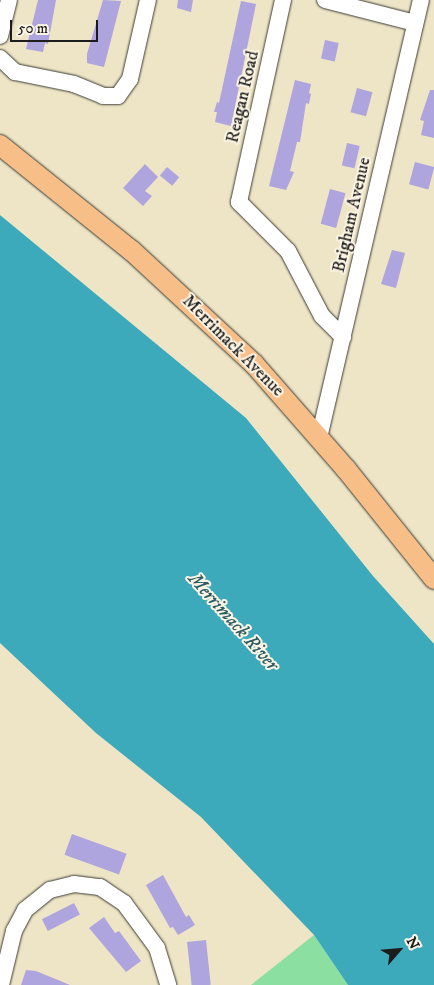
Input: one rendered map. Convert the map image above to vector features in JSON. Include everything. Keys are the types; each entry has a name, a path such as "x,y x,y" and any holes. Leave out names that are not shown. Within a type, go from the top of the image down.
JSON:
{"main road":[{"name":"Merrimack Avenue","path":"0,145 178,291 254,364 320,438 434,579"}],"street":[{"path":"0,36 9,0"},
{"path":"0,58 15,72 57,80 103,96 121,93 130,79 148,0"},
{"name":"Reagan Road","path":"284,0 239,202 288,251 297,263 322,316 343,337"},
{"path":"325,0 415,24"},
{"name":"Brigham Avenue","path":"320,438 421,0"},
{"path":"1,985 14,931 25,910 50,890 74,884 100,887 124,903 157,948 168,985"}],"green space":[{"path":"314,935 348,985 251,985"}],"water":[{"name":"Merrimack River","path":"0,215 246,418 373,576 434,644 434,985 348,985 314,935 201,817 96,733 0,643"}],"building":[{"path":"38,0 56,0 48,44 45,43 43,52 26,49"},
{"path":"103,0 121,1 104,67 87,63 87,54"},
{"path":"178,0 193,0 191,12 177,8"},
{"path":"241,1 256,4 231,126 215,122 217,112 214,112 217,102 219,103"},
{"path":"325,40 339,43 335,61 321,59"},
{"path":"295,80 311,84 309,93 311,94 309,104 306,103 300,142 297,142 290,171 294,172 286,190 269,186"},
{"path":"357,88 372,92 366,116 351,112"},
{"path":"430,90 434,90 434,138 421,135 424,121 420,120"},
{"path":"347,143 360,146 354,168 342,165"},
{"path":"415,162 434,167 428,189 409,184"},
{"path":"145,164 158,177 145,191 152,196 143,206 123,188"},
{"path":"167,167 179,177 172,186 160,175"},
{"path":"330,189 345,193 336,228 321,224"},
{"path":"392,250 405,253 396,288 381,284"},
{"path":"72,834 127,854 119,875 64,855"},
{"path":"163,875 186,917 189,915 195,925 178,935 173,927 170,928 146,885"},
{"path":"74,903 80,915 48,931 42,919"},
{"path":"104,917 115,933 119,931 141,961 126,972 89,928"},
{"path":"206,940 211,985 192,985 187,942"},
{"path":"26,970 36,971 70,985 21,985"}]}
